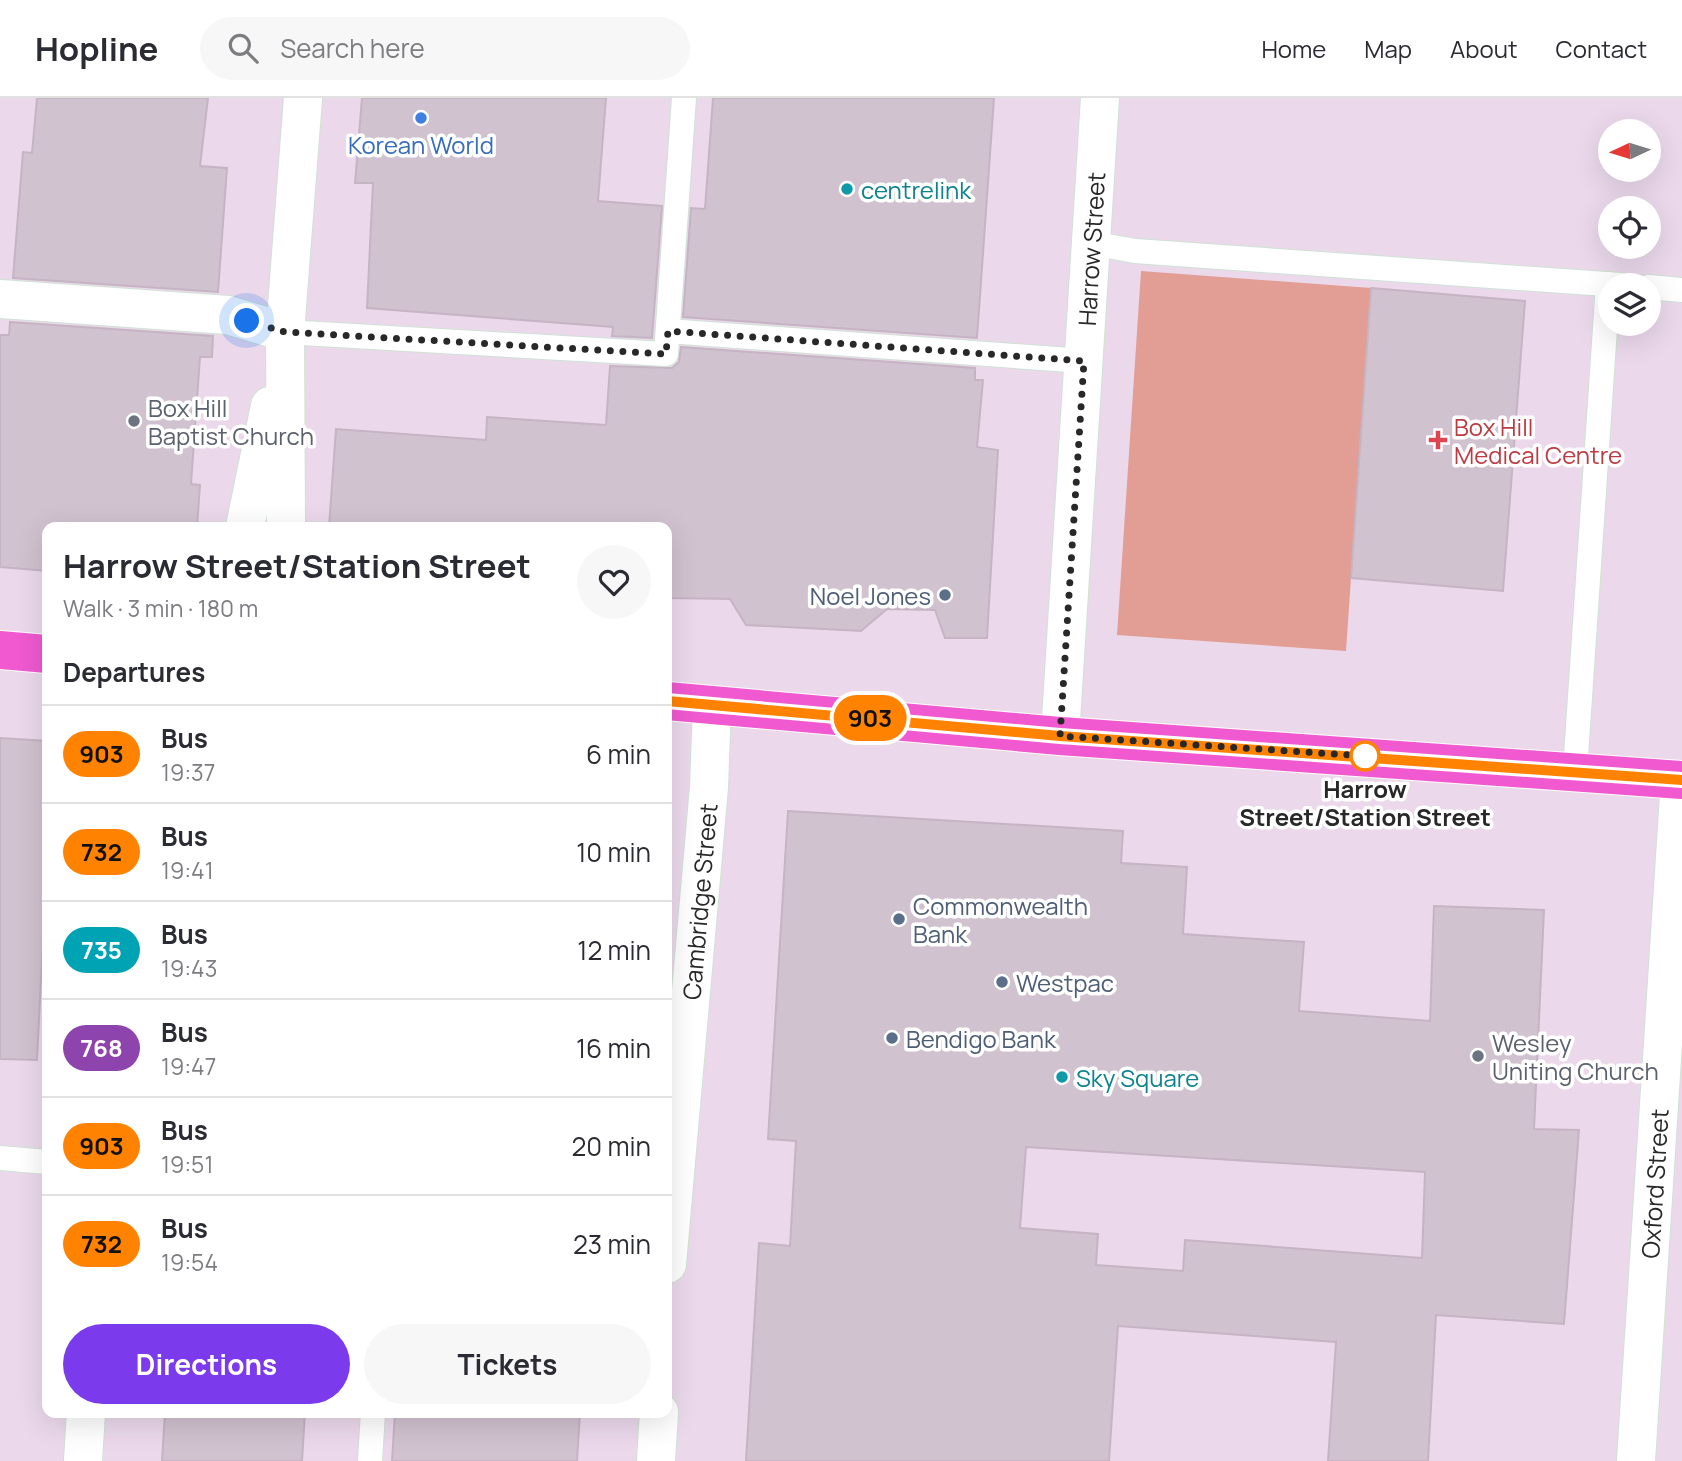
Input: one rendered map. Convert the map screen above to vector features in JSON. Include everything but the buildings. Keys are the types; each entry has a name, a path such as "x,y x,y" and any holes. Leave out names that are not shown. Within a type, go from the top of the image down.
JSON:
{"main road":[{"path":"0,650 42,654"},
{"path":"672,701 1060,736 1681,780"}],"street":[{"path":"286,522 285,332 303,98"},
{"name":"Harrow Street","path":"1060,736 1100,98"},
{"path":"0,299 228,315 285,332"},
{"path":"246,522 285,332"},
{"name":"Cambridge Street","path":"672,1158 709,787 712,705"},
{"name":"Oxford Street","path":"1636,1461 1681,780"},
{"path":"83,1461 86,1418"},
{"path":"656,1461 659,1418"}],"lane":[{"path":"285,332 666,354 684,98"},
{"path":"1091,243 1147,252 1598,284"},
{"path":"1661,288 1682,290"},
{"path":"668,331 1084,361"},
{"path":"1575,771 1610,336"},
{"path":"0,1158 42,1162"},
{"path":"370,1461 373,1418"}],"shaded area":[{"path":"1141,271 1371,288 1346,651 1117,635"}],"bus line":[{"name":"903","path":"672,701 1060,736 1211,744 1682,780"}],"place":[{"name":"Korean World","path":"421,118"},
{"name":"centrelink","path":"847,189"},
{"name":"Box Hill Baptist Church","path":"134,421"},
{"name":"Box Hill Medical Centre","path":"1438,440"},
{"name":"Noel Jones","path":"945,595"},
{"name":"Harrow Street/Station Street","path":"1365,756"},
{"name":"Commonwealth Bank","path":"899,919"},
{"name":"Westpac","path":"1002,982"},
{"name":"Bendigo Bank","path":"892,1038"},
{"name":"Wesley Uniting Church","path":"1478,1056"},
{"name":"Sky Square","path":"1062,1077"}],"route":[{"path":"247,321 285,332 666,354 668,331 1084,361 1060,736 1365,756"}]}
